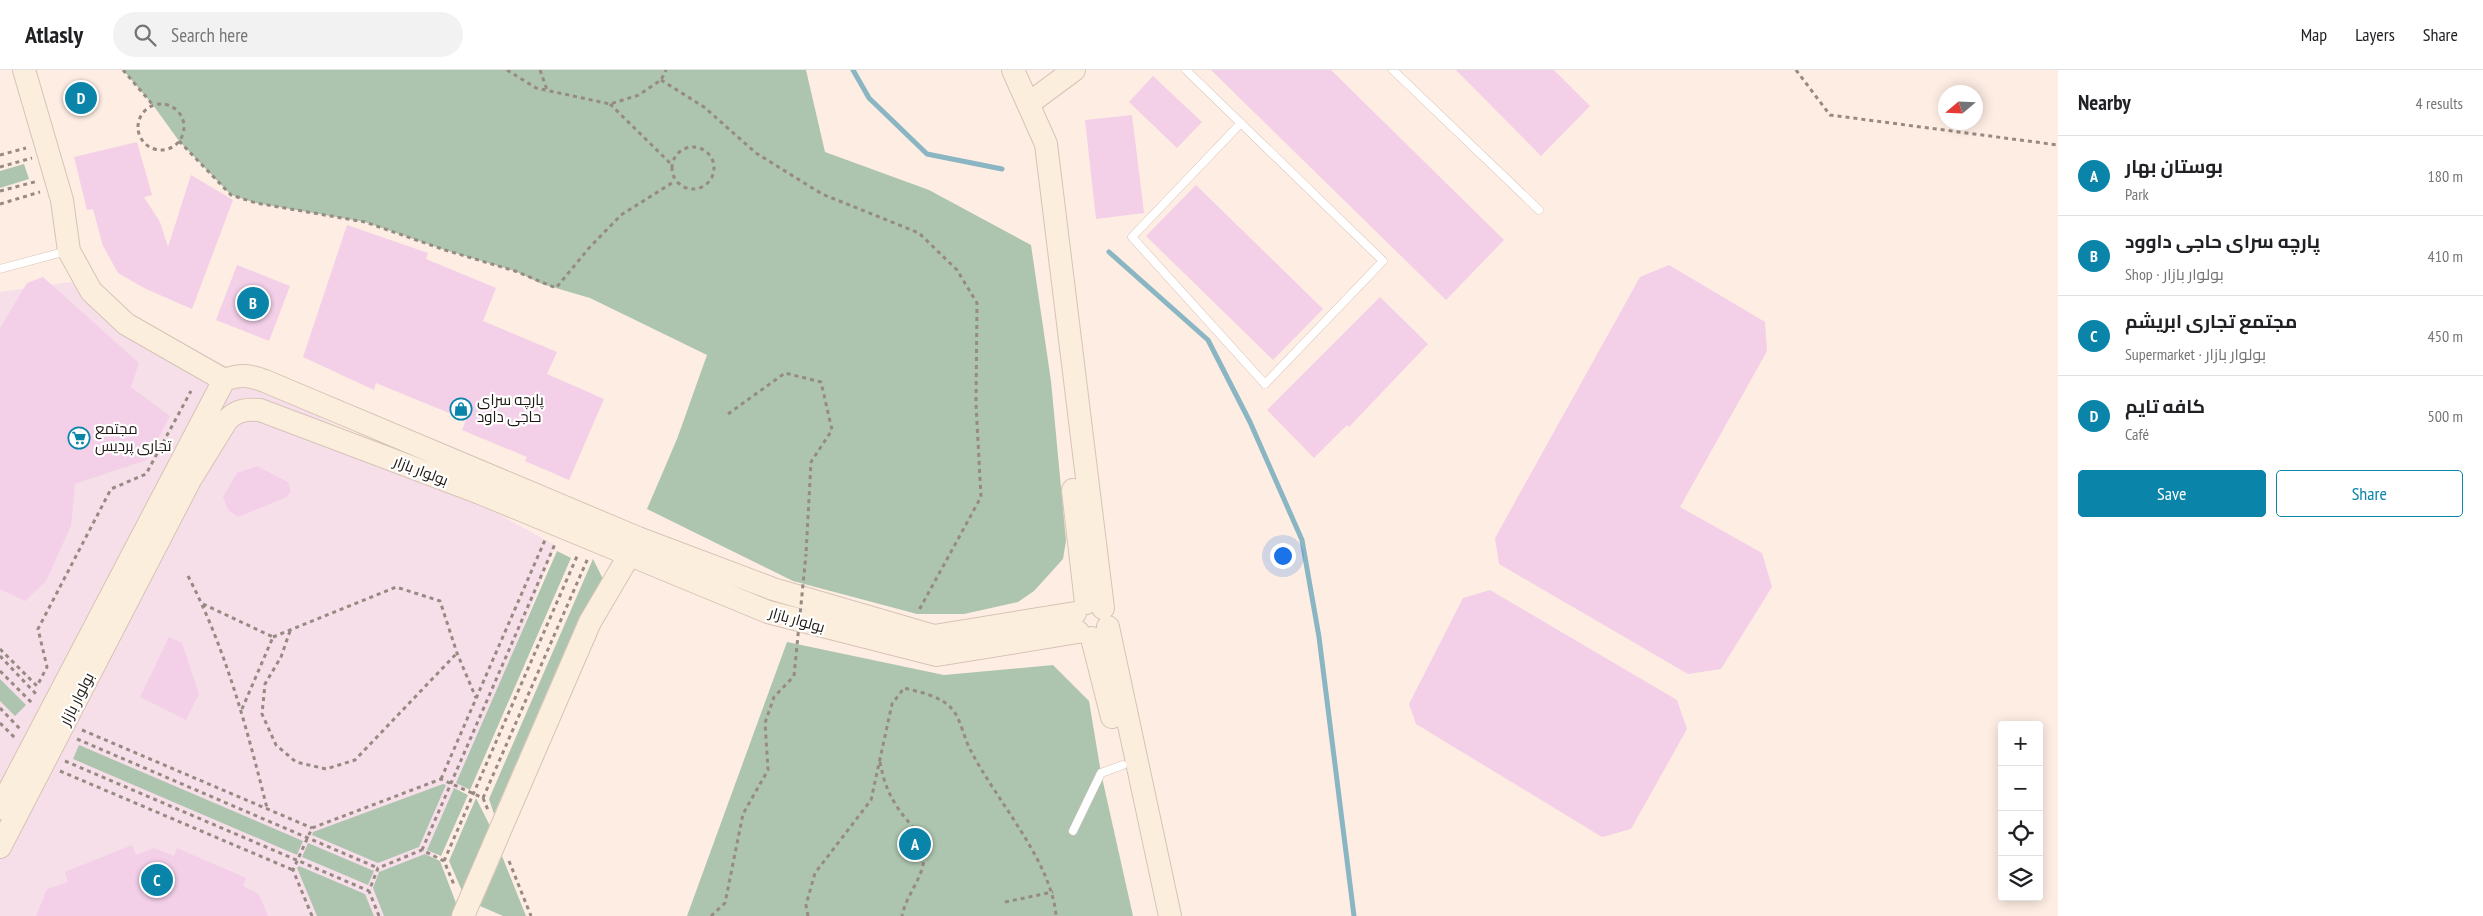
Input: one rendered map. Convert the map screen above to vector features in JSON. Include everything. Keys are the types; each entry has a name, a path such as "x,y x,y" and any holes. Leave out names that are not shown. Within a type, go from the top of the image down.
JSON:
{"street":[{"path":"24,70 62,200 69,251 91,291 126,324 224,380 237,375 248,375 265,381 638,538 773,589 934,636 1090,620"},
{"path":"1013,70 1028,104 1090,620 1156,916"},
{"path":"1028,104 1074,70"},
{"name":"بولوار بازار","path":"0,808 224,380"},
{"name":"بولوار بازار","path":"0,847 190,480 233,414 244,409 260,410 480,493 768,612 937,655 1090,620"},
{"path":"463,916 590,622 630,554"},
{"path":"1090,620 1170,916"}],"lane":[{"path":"1186,70 1242,124 1383,261 1265,384 1132,236 1242,124"},
{"path":"1393,70 1539,210"},
{"path":"0,269 69,251"},
{"path":"1073,831 1101,773 1123,765"}],"path":[{"path":"123,70 153,105"},
{"path":"506,70 536,88 610,104 639,96 661,80 666,70"},
{"path":"540,70 548,91"},
{"path":"1796,70 1830,115 2058,145"},
{"path":"661,80 704,107 756,153 822,194 919,233 957,270 977,302 976,404 981,497 917,614"},
{"path":"168,104 180,113 184,127 179,141 167,149 160,150 152,148 141,138 139,122 146,109 153,105 168,104"},
{"path":"610,104 671,164"},
{"path":"179,141 211,177 231,195 256,204 365,222 445,250 516,271 556,288 589,248 621,215 675,181"},
{"path":"0,155 32,146"},
{"path":"692,146 706,151 714,163 712,178 702,188 687,189 675,181 671,164 679,152 692,146"},
{"path":"0,167 35,158"},
{"path":"0,192 40,180"},
{"path":"0,204 42,192"},
{"path":"711,916 725,903 743,814 768,770 765,723 774,697 794,676 806,554 811,462 832,430 821,382 785,373 728,414"},
{"path":"0,649 37,686 47,667 38,630 102,506 111,489 146,474 191,391"},
{"path":"154,460 159,462"},
{"path":"81,729 312,828 441,779 548,532"},
{"path":"76,739 378,868 422,850 558,537"},
{"path":"444,861 581,547"},
{"path":"483,798 590,552"},
{"path":"188,576 202,603 242,710 267,809"},
{"path":"202,603 273,637 396,587 440,601 457,653 476,698"},
{"path":"290,631 281,657 265,684 262,714 276,745 296,762 326,769 355,760 457,653"},
{"path":"242,710 273,637"},
{"path":"0,656 38,695"},
{"path":"0,671 33,705"},
{"path":"808,916 806,905 815,872 871,800 892,704 904,688 931,695 952,709 971,751 1035,858 1053,892 1056,916"},
{"path":"0,708 20,729"},
{"path":"0,723 16,738"},
{"path":"880,759 885,786 897,808 918,831 924,856 922,874 905,902 902,916"},
{"path":"65,761 369,890"},
{"path":"60,771 294,870"},
{"path":"441,779 483,798 490,814"},
{"path":"312,828 294,870 312,916"},
{"path":"422,850 444,861 456,891"},
{"path":"507,857 531,916"},
{"path":"378,868 369,890 379,916"},
{"path":"1005,902 1053,892"}],"shaded area":[{"path":"71,282 555,545 412,916 0,916 0,292"}],"green space":[{"path":"123,70 806,70 825,152 929,190 1031,245 1051,381 1066,541 1063,559 1034,591 1018,602 964,614 917,614 793,581 647,509 677,439 707,355 590,298 542,284 515,271 445,250 365,222 256,203 231,195 179,141 153,105"},
{"path":"24,164 29,179 0,188 0,171"},
{"path":"557,551 571,558 470,790 456,783"},
{"path":"593,559 604,581 580,616 494,814 489,799"},
{"path":"787,642 944,675 1053,665 1089,701 1101,773 1133,916 687,916"},
{"path":"0,679 26,705 15,716 0,701"},
{"path":"79,745 303,841 297,855 73,759"},
{"path":"443,784 446,785 419,847 378,863 312,835 313,832"},
{"path":"454,788 468,795 441,856 427,850"},
{"path":"476,798 490,826 462,891 449,861"},
{"path":"308,843 374,871 368,885 302,857"},
{"path":"425,854 440,861 456,903 451,916 384,916 373,888 379,872"},
{"path":"502,856 526,916 503,916 480,906"},
{"path":"299,866 365,894 374,916 317,916 297,868"}],"building":[{"path":"1211,70 1331,70 1504,240 1446,300"},
{"path":"1456,70 1554,70 1590,106 1541,156"},
{"path":"1153,76 1202,122 1177,148 1129,102"},
{"path":"1132,115 1144,213 1096,219 1085,120"},
{"path":"137,142 152,195 144,197 160,222 168,247 191,175 233,200 192,309 146,289 118,273 103,246 93,209 87,210 74,157"},
{"path":"1196,185 1323,309 1273,360 1146,236"},
{"path":"347,225 428,253 426,259 496,288 483,321 557,352 547,374 604,399 569,480 525,461 527,457 462,430 466,420 376,383 374,390 303,357"},
{"path":"237,265 290,286 269,341 216,320"},
{"path":"1669,265 1765,322 1767,351 1680,507 1762,553 1772,587 1721,669 1688,674 1499,564 1495,538 1640,277"},
{"name":"مجتمع تجاری پردیس","path":"43,277 139,363 131,387 170,416 147,460 75,484 71,526 46,581 25,601 0,589 0,328 27,283"},
{"path":"1380,297 1428,344 1349,427 1347,425 1314,458 1267,410"},
{"path":"257,466 288,482 291,491 287,497 238,517 228,510 223,497 237,473"},
{"path":"1490,590 1677,700 1687,729 1631,829 1602,837 1416,724 1409,704 1463,598"},
{"path":"169,637 182,643 199,694 186,720 140,697"},
{"path":"132,845 136,855 154,848 174,856 177,848 246,878 243,886 259,894 268,916 36,916 47,889 68,882 65,872"}],"waterway":[{"path":"853,70 869,98 927,154 1002,169"},
{"path":"1109,252 1208,340 1250,422 1302,540 1319,637 1354,916"}],"place":[{"name":"كافه تايم","path":"81,98"},
{"name":"پارچه سرای حاجی داوود","path":"253,303"},
{"name":"پارچه سرای حاجی داود","path":"461,409"},
{"name":"مجتمع تجاری پردیس","path":"79,438"},
{"name":"بوستان بهار","path":"915,844"},
{"name":"مجتمع تجاری ابریشم","path":"157,880"}]}
